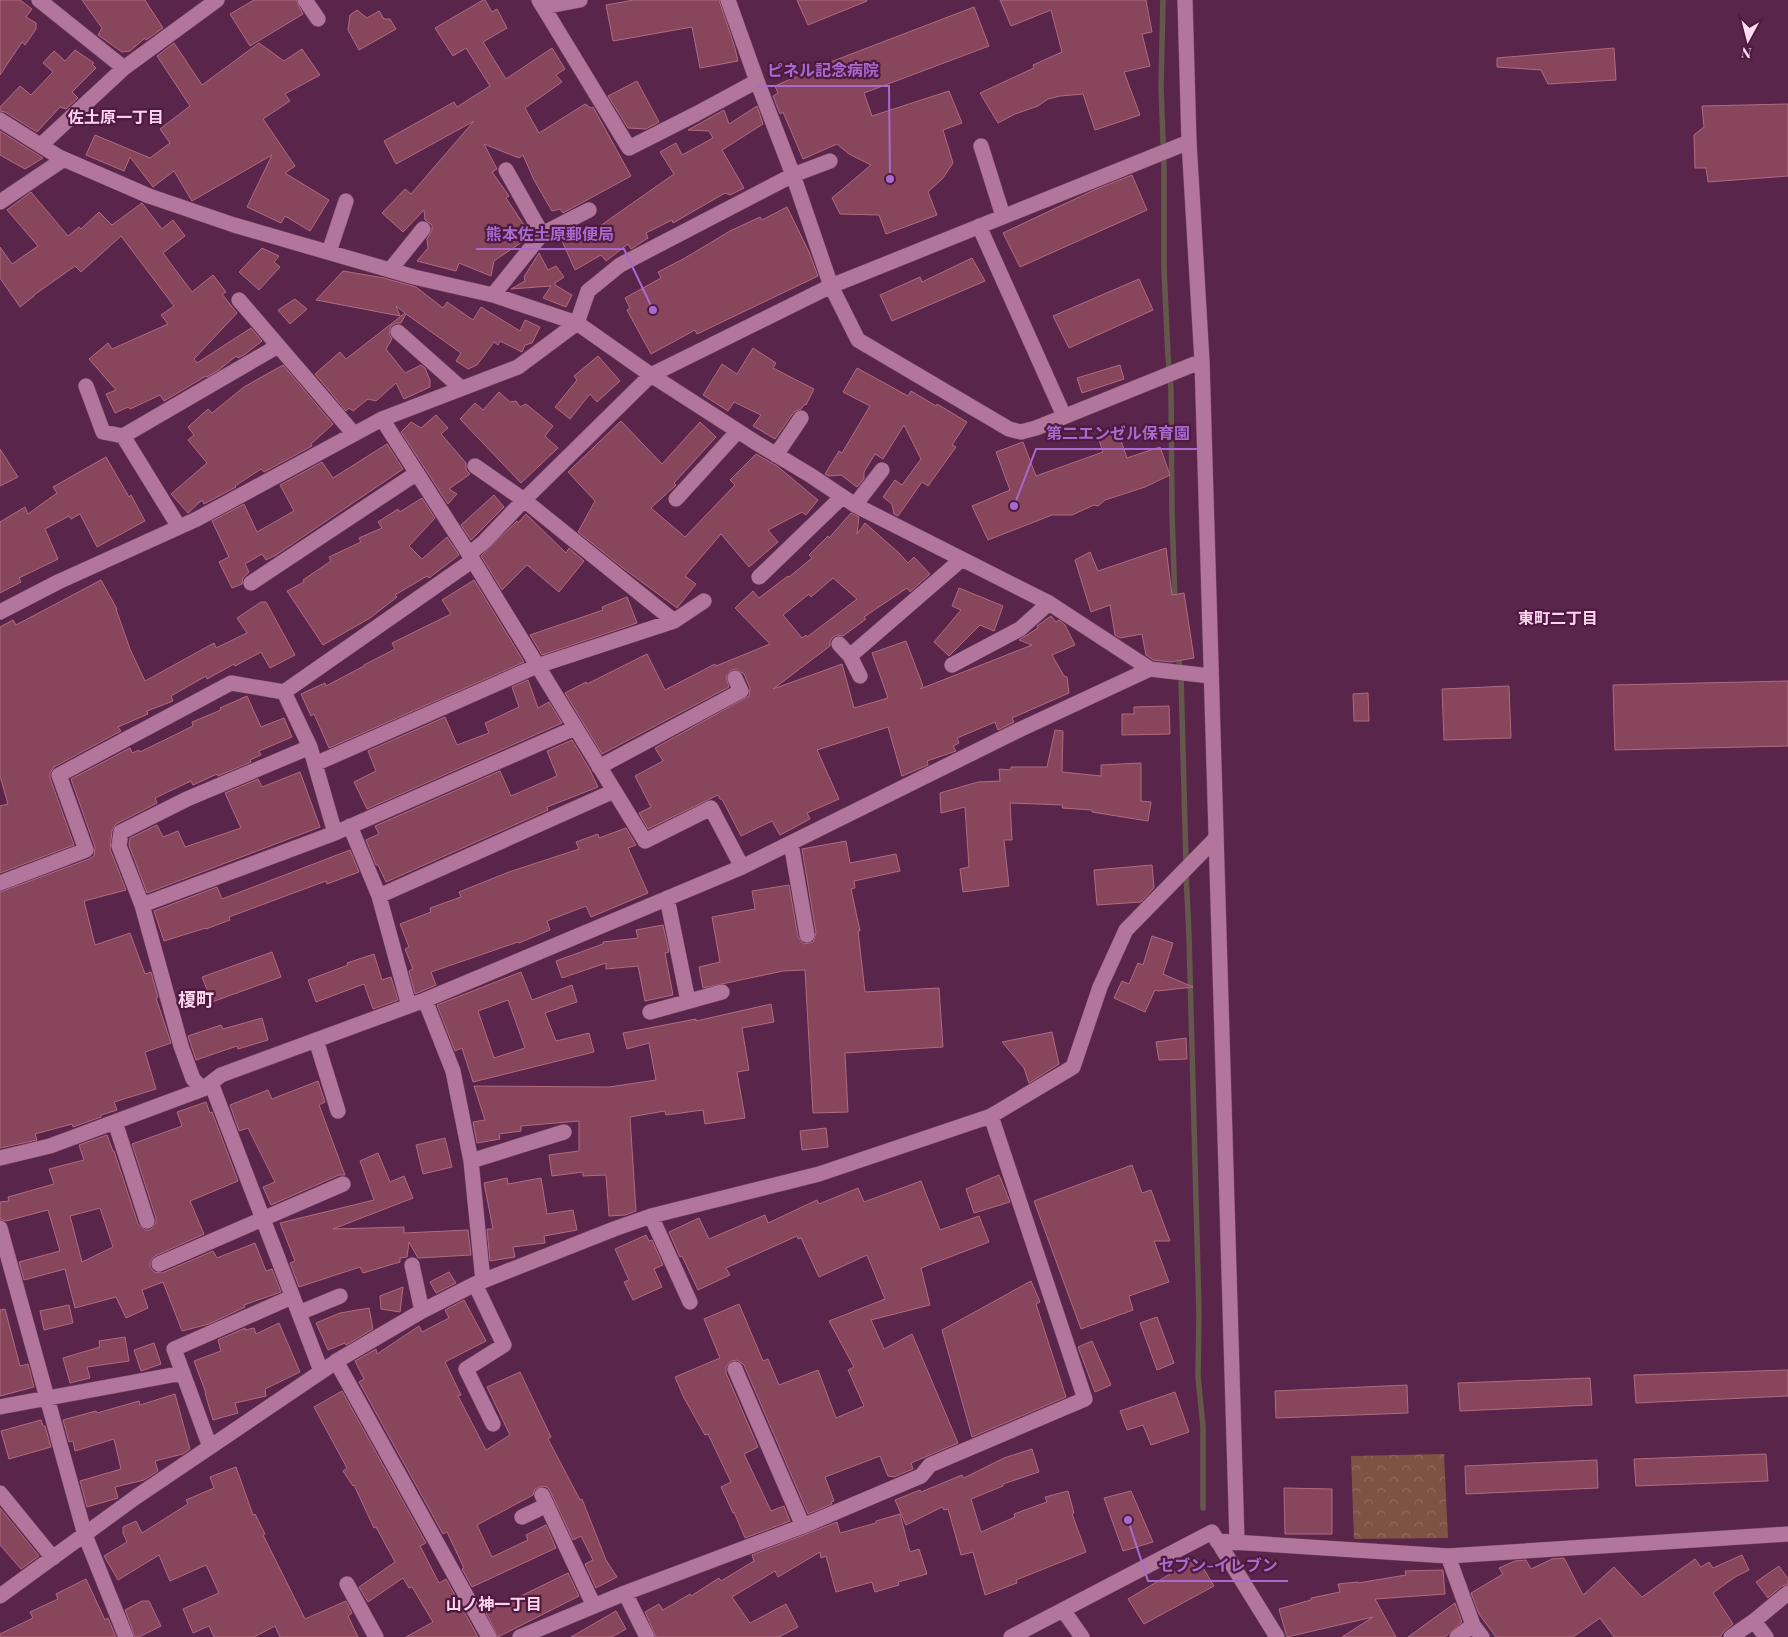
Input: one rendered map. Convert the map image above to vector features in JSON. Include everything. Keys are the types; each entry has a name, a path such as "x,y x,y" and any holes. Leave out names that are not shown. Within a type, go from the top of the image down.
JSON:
{"street":[{"path":"39,0 124,68"},
{"path":"305,0 318,19"},
{"path":"580,0 541,3 629,148 757,81"},
{"path":"728,0 793,175 831,286 858,340 1010,429 1021,432 1036,428 1202,361"},
{"path":"1185,0 1190,142 1202,361 1237,1541"},
{"path":"41,145 124,68 212,1"},
{"path":"0,120 64,159 149,196 234,224 414,277 493,295 576,324 651,375 848,501 1049,603 1150,669 1210,676"},
{"path":"0,883 86,850 59,774 231,683 284,692 471,557 524,500 651,375 831,286 1190,142"},
{"path":"981,146 1003,216"},
{"path":"0,202 64,159"},
{"path":"0,612 58,582 197,519 382,419 518,367 576,324 588,292 620,265 793,175 830,161"},
{"path":"506,170 542,234"},
{"path":"329,252 346,201"},
{"path":"493,295 542,234 589,210"},
{"path":"979,226 1064,416"},
{"path":"390,270 423,229"},
{"path":"239,300 354,434"},
{"path":"398,332 461,388"},
{"path":"86,386 103,432 123,436 278,346"},
{"path":"776,455 801,418"},
{"path":"382,419 471,557 645,841 711,808 742,867"},
{"path":"676,499 738,431"},
{"path":"123,436 179,527"},
{"path":"475,466 524,500 674,621"},
{"path":"759,577 882,470"},
{"path":"251,584 417,473"},
{"path":"850,656 962,559"},
{"path":"315,764 537,666 674,621 704,601"},
{"path":"952,665 1020,629 1049,603"},
{"path":"838,644 850,656 860,676"},
{"path":"0,1158 50,1146 207,1086 221,1075 425,1000 742,867 1021,729 1150,669"},
{"path":"599,767 741,691 735,678"},
{"path":"284,692 310,747 335,832"},
{"path":"142,905 350,826 575,728"},
{"path":"310,747 187,799 121,832 119,846 142,905 181,1046 194,1080 207,1086 262,1218 321,1371"},
{"path":"379,896 614,791"},
{"path":"350,826 379,896 409,1006"},
{"path":"0,1596 136,1497 321,1371 422,1311 479,1282 651,1216 818,1174 991,1116 1073,1067 1100,987 1126,930 1216,838"},
{"path":"791,842 807,935"},
{"path":"667,898 688,1001"},
{"path":"650,1012 722,992"},
{"path":"425,1000 453,1072 471,1162 479,1282 504,1345 466,1369 493,1424"},
{"path":"316,1040 338,1111"},
{"path":"520,1637 549,1631 594,1606 625,1593 802,1526 921,1476 930,1465 1085,1399 991,1116"},
{"path":"115,1122 147,1221"},
{"path":"471,1162 564,1132"},
{"path":"159,1264 343,1184"},
{"path":"651,1216 690,1302"},
{"path":"0,1228 85,1535 126,1637"},
{"path":"412,1265 422,1311"},
{"path":"299,1313 340,1296"},
{"path":"210,1447 174,1349 292,1297"},
{"path":"336,1362 489,1637"},
{"path":"735,1369 802,1526"},
{"path":"0,1407 183,1373"},
{"path":"0,1493 53,1558"},
{"path":"522,1517 544,1500 594,1606"},
{"path":"1016,1636 1212,1532 1277,1637"},
{"path":"1217,1541 1448,1556 1788,1534"},
{"path":"1448,1556 1477,1631 1457,1637"},
{"path":"347,1584 376,1637"},
{"path":"625,1593 647,1637"},
{"path":"1731,1637 1788,1593"},
{"path":"1064,1610 1082,1637"},
{"path":"1754,1621 1766,1637"}],"green space":[{"path":"1444,1454 1448,1538 1354,1539 1351,1456"}],"building":[{"path":"0,0 20,0 32,9 26,17 36,23 36,29 25,45 22,42 0,75"},
{"path":"82,0 145,0 163,28 146,40 145,38 130,51 122,52 98,35 102,28"},
{"path":"254,0 296,0 303,14 250,46 230,14"},
{"path":"485,0 492,12 497,9 507,28 483,42 506,79 552,48 565,69 556,75 562,82 525,108 539,133 585,104 591,108 593,107 631,176 563,213 560,209 552,211 534,180 523,155 519,158 484,144 497,169 492,172 509,196 506,198 530,234 525,240 494,261 491,276 459,263 456,271 417,261 428,248 427,239 432,230 432,225 425,220 424,210 403,232 382,213 405,189 411,194 474,121 396,164 384,141 454,102 457,107 490,86 466,48 453,56 435,28"},
{"path":"634,0 719,0 738,61 700,68 692,27 613,41 606,5"},
{"path":"797,0 867,0 867,1 808,25"},
{"path":"1000,0 1146,0 1152,32 1142,34 1150,66 1124,72 1140,115 1095,130 1083,94 1048,99 1038,106 1015,114 998,123 980,93 1034,68 1033,65 1062,52 1051,10 1011,26"},
{"path":"974,7 989,46 864,93 872,116 949,91 962,123 943,130 953,163 943,178 928,192 937,215 886,234 879,215 840,214 832,198 871,165 849,154 837,144 803,159 783,112 780,114 773,96 778,93 775,86 820,66"},
{"path":"357,10 367,18 379,11 384,19 390,19 396,29 359,50 348,30 350,15"},
{"path":"174,43 202,85 259,43 284,61 302,49 320,75 285,94 290,101 263,119 295,166 285,173 329,200 310,231 285,216 281,223 247,207 272,155 192,201 174,171 153,187 130,157 124,171 86,155 95,135 150,158 170,143 160,129 190,106 157,56"},
{"path":"1614,48 1616,80 1548,84 1541,70 1497,67 1497,58"},
{"path":"75,50 94,63 92,64 96,68 72,92 78,98 66,109 60,107 37,132 5,112 0,111 0,107 20,86 31,95 53,72 43,63 54,51 65,61"},
{"path":"637,81 659,122 646,129 628,128 608,96"},
{"path":"1788,104 1788,176 1708,182 1706,168 1695,168 1694,135 1704,127 1702,106"},
{"path":"757,106 763,124 722,150 744,188 730,195 725,193 673,223 672,220 646,233 648,238 631,249 628,244 606,261 601,255 575,270 562,241 574,232 580,240 674,174 660,152 676,143 682,155 713,138 709,131 688,130 724,110 729,124"},
{"path":"0,131 43,158 25,169 0,155"},
{"path":"1132,175 1147,210 1020,267 1003,233 1094,190"},
{"path":"31,192 68,236 79,227 81,229 99,212 112,225 142,203 162,229 173,220 185,236 163,253 192,292 213,275 226,292 222,294 237,313 194,359 197,363 251,328 262,341 244,355 238,358 236,356 219,370 164,401 160,395 130,409 128,407 115,413 106,394 116,390 89,359 108,343 112,349 168,324 161,315 174,306 121,236 81,272 75,266 20,307 0,278 0,247 12,264 38,246 7,210"},
{"path":"787,207 809,252 818,276 697,334 695,330 651,354 627,310 630,308 625,298 661,278 658,272 730,231 760,217 762,220"},
{"path":"262,248 279,256 274,262 280,267 259,290 239,272"},
{"path":"539,253 548,270 556,266 564,277 555,285 572,295 566,307 543,298 551,286 511,289 525,281 524,277"},
{"path":"972,258 985,281 892,321 880,295 920,277 922,282"},
{"path":"343,271 384,278 416,287 443,308 447,302 473,320 481,307 520,331 525,320 540,327 532,343 525,345 522,352 500,341 498,345 494,342 477,365 468,369 456,361 461,353 406,314 401,323 391,326 389,334 392,339 386,349 405,373 421,365 425,368 430,380 430,387 404,399 396,383 376,401 368,399 353,411 349,408 346,411 315,374 340,352 346,359 405,313 396,306 400,316 316,300"},
{"path":"1139,279 1153,310 1069,348 1053,316"},
{"path":"295,299 307,309 290,324 278,310"},
{"path":"753,348 776,363 773,368 814,389 806,405 794,412 775,439 753,426 761,415 734,402 728,411 703,395 722,364 737,374"},
{"path":"598,356 620,381 597,402 590,394 570,419 555,407 577,380 574,376"},
{"path":"283,365 333,424 311,444 312,446 264,472 261,469 236,487 204,504 202,500 188,513 171,494 207,463 188,440 194,435 188,427 208,409 212,413 244,387"},
{"path":"1120,365 1124,379 1082,393 1077,378"},
{"path":"857,368 908,396 911,391 967,422 952,445 956,447 928,486 922,482 898,516 894,514 892,504 883,497 895,480 902,485 921,459 904,425 883,459 875,454 864,472 864,479 857,487 841,475 829,476 825,474 839,451 842,453 870,406 843,392"},
{"path":"499,392 510,402 516,401 520,407 526,404 553,426 545,436 558,448 521,483 460,419 475,403 483,410"},
{"path":"436,415 448,428 441,434 466,463 466,470 470,474 449,489 457,494 448,504 401,432 411,422 421,428"},
{"path":"621,421 662,464 700,422 716,437 674,483 676,485 651,508 685,537 735,485 730,480 756,454 777,466 818,500 806,515 802,512 768,530 778,542 749,567 721,534 685,576 696,584 677,608 578,532 595,501 568,472"},
{"path":"1118,432 1127,458 1160,447 1170,475 1145,487 1105,500 1098,506 1094,505 1072,515 1052,515 988,540 972,506 1010,490 996,452 1023,442 1036,476 1103,452 1099,440"},
{"path":"387,444 403,469 276,555 266,560 262,554 245,564 249,572 243,578 242,584 232,588 219,562 229,557 212,521 244,504 257,532 294,511 280,485 322,462 333,478"},
{"path":"0,449 18,477 0,486"},
{"path":"106,457 129,497 131,495 145,521 97,547 80,514 71,519 69,516 45,529 58,559 19,578 21,582 0,593 0,522 25,507 28,514 57,493 53,487"},
{"path":"494,495 504,507 471,540 461,525"},
{"path":"422,498 435,518 409,546 422,559 447,537 459,555 429,578 427,576 395,595 397,597 370,618 323,645 287,591 304,582 303,580 331,561 329,557 361,542 359,538 382,528 378,522 398,509 400,512"},
{"path":"851,513 859,517 857,534 865,523 908,563 914,557 930,574 910,592 907,588 864,617 866,619 843,636 837,635 833,637 830,641 830,646 773,689 842,664 854,708 888,698 872,653 906,641 923,686 920,689 1032,645 1019,640 1038,628 1037,626 1051,616 1056,622 1059,620 1065,625 1075,645 1052,655 1064,676 1067,677 1069,693 1012,718 1014,722 998,730 995,722 957,738 959,743 953,746 956,751 927,761 928,765 902,776 888,727 817,750 839,799 807,813 810,819 780,835 772,821 741,836 722,799 718,795 648,829 639,813 651,807 635,776 663,761 655,748 749,696 750,688 744,674 736,669 731,670 726,677 729,687 602,754 565,693 647,654 665,690 715,664 716,666 770,644 735,608 753,591 759,598 789,577 812,558 809,555 828,536 829,538","holes":["833,578 857,599 807,637 806,635 802,638 783,615 809,594 811,597"]},
{"path":"526,514 566,553 569,548 584,561 559,592 527,565 502,590 481,556"},
{"path":"1166,548 1172,595 1184,593 1194,658 1171,662 1153,660 1146,655 1142,634 1120,638 1115,635 1110,605 1091,612 1075,560 1090,552 1098,571"},
{"path":"101,580 117,609 130,649 145,681 214,643 216,648 247,633 237,618 261,602 266,602 295,655 270,668 261,652 207,679 206,676 171,696 173,701 147,711 148,714 118,727 121,731 54,767 50,773 50,778 74,845 0,873 0,806 8,804 0,776 0,627 13,620 16,625"},
{"path":"474,580 524,662 329,748 314,714 311,716 301,694 325,683 326,686 364,666 395,649 392,643 451,614 442,600"},
{"path":"959,588 1003,606 994,631 980,625 949,656 934,642 961,610 952,606"},
{"path":"627,597 637,623 542,655 530,635 603,610 602,607"},
{"path":"528,680 538,708 549,702 562,723 367,809 354,782 376,771 368,751 445,717 457,745 489,733 485,723 519,707 512,687"},
{"path":"1788,681 1788,746 1615,750 1613,685"},
{"path":"1509,686 1511,738 1444,740 1442,689"},
{"path":"1368,693 1369,721 1354,721 1353,694"},
{"path":"247,696 261,727 284,718 292,737 259,751 261,755 250,760 251,762 193,785 191,781 155,798 157,803 116,824 112,831 110,849 126,890 84,901 95,945 130,933 145,974 151,972 158,997 156,998 171,1043 145,1052 156,1089 114,1102 117,1110 101,1115 101,1117 73,1127 72,1124 35,1134 37,1140 0,1148 0,892 94,856 95,847 71,779 130,748 132,753 139,750 140,752 193,726 192,722 221,710 220,708"},
{"path":"1169,706 1170,734 1122,735 1122,714 1134,714 1134,707"},
{"path":"1055,730 1063,731 1062,772 1101,776 1101,765 1141,763 1141,801 1151,802 1148,821 1092,812 1092,810 1062,808 1063,805 1010,803 1012,840 1004,840 1009,886 963,892 960,869 969,867 965,807 941,813 940,793 978,782 1000,781 999,769 1047,767"},
{"path":"572,740 598,787 547,807 548,810 386,882 378,865 376,865 366,840 379,834 375,826 500,771 511,796 557,776 547,751"},
{"path":"300,772 320,827 147,893 129,845 130,838 157,825 163,837 178,831 185,847 241,828 225,793 258,779 262,787"},
{"path":"626,828 636,845 628,848 648,893 591,917 586,906 547,921 550,930 519,943 431,972 436,985 415,994 409,971 413,969 405,949 409,947 400,924 431,912 430,908 461,897 459,892 509,872 579,849 576,842 598,834 599,838"},
{"path":"846,841 850,863 896,854 900,871 854,881 855,888 851,889 860,931 858,931 865,992 939,988 943,1047 845,1053 848,1112 813,1113 805,970 783,971 703,988 699,967 720,962 712,917 755,909 752,891 789,885 798,937 804,944 813,942 816,933 802,849"},
{"path":"350,850 359,872 327,884 326,881 229,917 230,920 206,929 164,941 154,911 217,887 222,899"},
{"path":"1152,865 1154,888 1141,902 1097,905 1094,870"},
{"path":"663,925 669,952 665,953 673,995 645,1001 638,966 606,969 606,963 562,978 556,961 603,944 603,942 638,938 636,930"},
{"path":"1152,936 1173,943 1163,974 1193,987 1155,990 1145,1012 1114,998 1122,981 1129,984 1138,963 1143,965"},
{"path":"272,952 281,977 212,1002 202,977"},
{"path":"374,954 382,980 391,977 398,1000 373,1009 364,984 316,1002 308,980 348,965 347,963"},
{"path":"521,972 532,1000 572,985 577,1002 545,1013 556,1041 589,1033 594,1052 473,1082 462,1048 455,1051 437,1005","holes":["508,1000 525,1048 494,1058 478,1011"]},
{"path":"771,1004 774,1022 742,1028 749,1070 737,1072 745,1118 705,1124 703,1110 666,1115 665,1111 630,1117 636,1211 625,1215 609,1216 606,1175 583,1176 583,1172 552,1176 549,1155 579,1151 579,1121 521,1126 521,1131 499,1134 500,1139 477,1143 473,1122 485,1120 474,1086 609,1087 656,1080 649,1043 627,1049 623,1033 696,1019 696,1021"},
{"path":"262,1018 268,1040 238,1049 237,1046 196,1060 188,1036 221,1025 223,1029"},
{"path":"1052,1032 1059,1064 1029,1083 1024,1068 1002,1042"},
{"path":"1186,1038 1187,1059 1159,1060 1156,1042"},
{"path":"318,1081 325,1102 319,1105 345,1175 339,1175 271,1205 263,1187 275,1182 248,1128 239,1131 230,1105 268,1090 272,1099"},
{"path":"206,1102 210,1113 212,1112 238,1181 190,1201 204,1234 155,1256 150,1262 150,1267 154,1272 162,1273 213,1251 217,1258 255,1243 266,1271 272,1269 281,1292 244,1305 245,1307 209,1324 182,1331 163,1282 142,1290 148,1308 126,1318 116,1297 75,1308 65,1269 24,1280 19,1262 60,1251 48,1210 6,1221 0,1219 0,1202 9,1201 8,1197 54,1184 49,1169 84,1160 79,1145 107,1135 138,1224 145,1230 150,1230 156,1223 156,1218 132,1144 182,1126 177,1112","holes":["100,1208 113,1247 82,1262 70,1216"]},
{"path":"826,1128 828,1147 802,1150 800,1131"},
{"path":"445,1138 452,1167 423,1174 416,1145"},
{"path":"378,1153 390,1182 404,1176 413,1198 333,1229 404,1227 404,1233 468,1230 471,1255 418,1258 409,1242 407,1257 400,1258 400,1262 363,1273 360,1267 299,1287 290,1263 295,1261 280,1223 374,1200 360,1161"},
{"path":"1132,1165 1142,1193 1151,1190 1170,1241 1154,1241 1169,1282 1129,1296 1133,1310 1081,1329 1034,1201"},
{"path":"999,1175 1010,1202 974,1213 966,1189"},
{"path":"507,1178 508,1184 541,1178 547,1214 573,1210 577,1230 544,1236 545,1243 513,1247 515,1257 490,1261 487,1229 493,1229 484,1183"},
{"path":"921,1181 940,1230 979,1216 989,1242 921,1268 930,1305 871,1320 884,1349 912,1334 958,1443 911,1463 913,1469 894,1477 888,1476 880,1456 825,1477 834,1501 831,1502 832,1504 808,1514 744,1365 737,1360 731,1361 726,1367 726,1373 758,1447 744,1454 771,1511 784,1506 790,1521 745,1538 721,1487 731,1482 708,1434 705,1435 684,1398 675,1377 720,1358 704,1319 739,1304 763,1361 768,1359 779,1385 818,1370 836,1418 864,1406 848,1370 854,1367 829,1321 885,1299 867,1255 819,1277 801,1238 798,1239 797,1236 726,1268 730,1275 698,1290 669,1232 699,1218 709,1239 765,1215 768,1223 817,1200 819,1204 858,1188 864,1202"},
{"path":"646,1235 649,1241 652,1240 663,1265 654,1269 662,1287 633,1300 624,1282 629,1280 615,1249"},
{"path":"449,1272 456,1283 436,1293 430,1282"},
{"path":"1031,1281 1040,1302 1036,1304 1066,1397 972,1437 942,1330"},
{"path":"403,1287 400,1312 381,1309 380,1296"},
{"path":"464,1300 486,1341 445,1362 461,1395 458,1396 486,1450 510,1435 487,1387 520,1372 551,1437 548,1439 580,1500 582,1499 606,1560 617,1577 596,1588 585,1564 593,1560 581,1536 573,1540 550,1491 547,1487 542,1486 535,1489 533,1495 477,1525 492,1557 528,1540 526,1535 546,1525 556,1548 472,1587 462,1569 464,1568 447,1532 443,1534 359,1382 364,1379 355,1361 376,1349 377,1354 419,1326 422,1332 449,1318 445,1310"},
{"path":"69,1305 73,1323 44,1330 40,1311"},
{"path":"369,1308 373,1329 346,1345 345,1343 328,1350 316,1323 340,1313"},
{"path":"5,1309 20,1366 28,1364 34,1387 0,1396 0,1310"},
{"path":"1157,1317 1174,1363 1157,1370 1140,1323"},
{"path":"279,1323 300,1372 265,1389 266,1396 235,1403 238,1413 213,1420 206,1393 194,1361 221,1351 218,1340 245,1328 245,1330 254,1328 256,1334"},
{"path":"125,1337 129,1361 87,1367 90,1378 70,1383 63,1358 100,1347 99,1341"},
{"path":"1092,1341 1111,1385 1095,1392 1078,1347"},
{"path":"154,1343 161,1364 141,1371 134,1350"},
{"path":"1788,1370 1788,1396 1636,1403 1634,1375"},
{"path":"1590,1378 1592,1405 1460,1411 1458,1383"},
{"path":"1407,1385 1408,1413 1276,1418 1275,1391"},
{"path":"342,1391 426,1543 420,1546 439,1583 446,1579 478,1637 406,1637 433,1622 412,1587 409,1588 403,1578 368,1602 359,1587 395,1562 376,1527 374,1528 354,1485 343,1471 347,1468 314,1407"},
{"path":"1175,1392 1189,1432 1151,1445 1143,1425 1127,1430 1120,1411"},
{"path":"175,1394 190,1449 183,1454 155,1461 158,1471 144,1480 115,1487 118,1498 87,1507 80,1481 121,1469 114,1439 75,1451 73,1441 69,1442 63,1420 139,1401 140,1405"},
{"path":"41,1420 43,1426 45,1426 51,1447 9,1459 1,1431"},
{"path":"1032,1449 1039,1472 1003,1484 1003,1486 971,1499 981,1532 1015,1517 1014,1514 1047,1502 1045,1497 1068,1491 1074,1513 1072,1514 1086,1552 1016,1580 1017,1583 985,1595 973,1552 961,1555 948,1509 944,1510 942,1507 906,1525 895,1500 920,1490 921,1492 962,1475 964,1478 1004,1458"},
{"path":"1766,1454 1768,1481 1636,1486 1634,1459"},
{"path":"1597,1460 1598,1488 1466,1494 1465,1466"},
{"path":"236,1467 253,1515 255,1514 265,1534 263,1535 305,1619 346,1601 352,1613 348,1616 358,1637 280,1637 275,1626 254,1637 214,1637 209,1626 193,1633 183,1609 219,1593 206,1565 170,1581 159,1555 118,1580 104,1556 127,1542 123,1533 123,1527 136,1521 142,1533 188,1504 186,1500 214,1488 210,1477"},
{"path":"1284,1488 1332,1489 1332,1534 1285,1534"},
{"path":"1131,1491 1153,1542 1123,1551 1104,1498"},
{"path":"0,1508 39,1556 21,1569 0,1545"},
{"path":"900,1514 910,1552 919,1549 927,1574 898,1582 899,1585 875,1592 872,1582 836,1592 826,1556 821,1558 820,1552 778,1577 775,1571 732,1597 750,1623 786,1604 798,1627 779,1637 656,1637 645,1612 659,1604 663,1610 690,1594 691,1596 719,1578 721,1581 754,1561 752,1555 837,1522 840,1533"},
{"path":"1742,1555 1749,1570 1735,1577 1713,1593 1733,1624 1720,1637 1614,1637 1600,1618 1573,1637 1496,1637 1479,1614 1471,1593 1503,1574 1499,1568 1515,1561 1526,1560 1531,1569 1552,1559 1564,1558 1583,1595 1614,1567 1642,1597 1695,1559 1701,1567 1709,1562 1713,1568"},
{"path":"1197,1558 1214,1586 1144,1624 1128,1599"},
{"path":"1779,1566 1788,1579 1788,1584 1782,1586 1768,1598 1756,1582"},
{"path":"1443,1570 1445,1594 1375,1599 1396,1637 1342,1637 1373,1617 1287,1637 1279,1609 1311,1600 1311,1598 1340,1592 1338,1584 1358,1583 1406,1575 1405,1571"},
{"path":"568,1573 579,1596 498,1637 486,1613"},
{"path":"86,1579 105,1620 108,1618 116,1637 0,1637 0,1634 33,1618 30,1612 58,1599 56,1594"},
{"path":"142,1601 149,1601 161,1626 139,1637 135,1637 125,1610"},
{"path":"1455,1603 1462,1622 1445,1637 1408,1637"},
{"path":"616,1611 626,1629 612,1637 571,1637"}],"waterway":[{"path":"1163,0 1161,87 1164,167 1164,268 1171,389 1175,602"},
{"path":"1178,653 1181,676 1186,864"},
{"path":"1186,873 1199,1313 1198,1376 1203,1427 1203,1508"}],"place":[{"name":"ピネル記念病院","path":"890,179"},
{"name":"熊本佐土原郵便局","path":"653,310"},
{"name":"第二エンゼル保育園","path":"1014,506"},
{"name":"セブン-イレブン","path":"1128,1520"}],"district":[{"name":"佐土原一丁目","path":"116,116"},
{"name":"東町二丁目","path":"1558,617"},
{"name":"榎町","path":"196,999"},
{"name":"山ノ神一丁目","path":"494,1603"}]}
